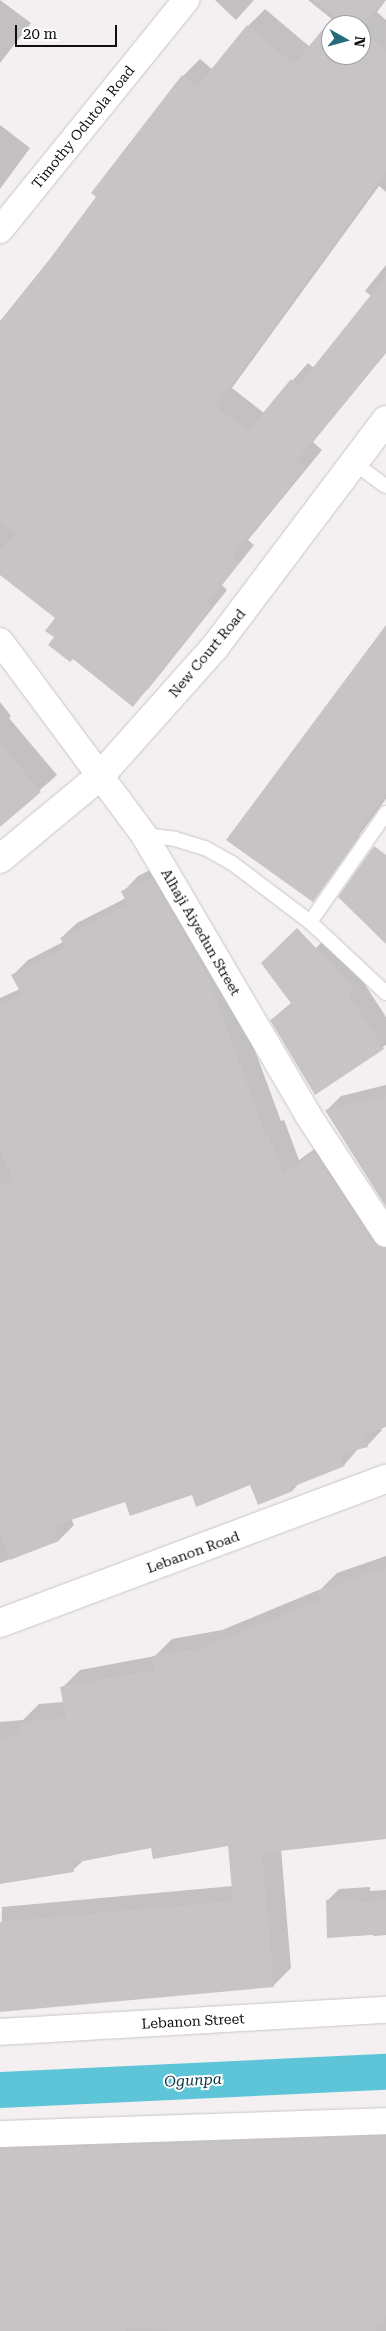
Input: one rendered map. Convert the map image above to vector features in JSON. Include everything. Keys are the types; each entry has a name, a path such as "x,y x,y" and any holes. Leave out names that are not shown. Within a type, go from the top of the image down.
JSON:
{"street":[{"name":"Timothy Odutola Road","path":"0,230 186,0"},
{"name":"New Court Road","path":"0,858 100,776 215,647 386,420"},
{"name":"Alhaji Aiyedun Street","path":"0,641 144,835 308,1115 386,1234"},
{"name":"Lebanon Road","path":"0,1623 386,1479"},
{"name":"Lebanon Street","path":"0,2032 386,2010"},
{"path":"0,2134 386,2121"}],"lane":[{"path":"354,463 386,486"},
{"path":"310,922 386,813"},
{"path":"144,835 175,839 205,848 232,862 310,922 386,993"}],"building":[{"path":"314,0 385,0 371,17 371,15 333,15"},
{"path":"247,25 294,64 321,32 321,65 371,65 371,38 386,50 386,172 216,406 248,431 291,379 299,385 386,276 386,352 297,460 306,467 232,557 239,563 206,603 211,607 133,707 73,659 70,662 48,645 54,637 45,631 55,618 0,575 0,550 16,533 0,521 0,321 96,197 91,193 182,75 197,87"},
{"path":"386,625 386,794 357,834 360,836 313,902 226,840"},
{"path":"0,743 41,792 0,827"},
{"path":"374,846 386,855 386,944 338,897"},
{"path":"151,877 207,974 266,1136 269,1135 283,1174 314,1152 373,1242 379,1247 386,1249 386,1427 364,1435 368,1447 340,1454 345,1466 292,1487 293,1491 258,1505 250,1485 196,1507 192,1495 130,1516 125,1502 53,1526 59,1541 10,1560 0,1534 0,1186 13,1181 0,1150 0,1005 22,995 11,975 65,947 60,938 127,904 121,891"},
{"path":"297,928 355,989 348,994 384,1049 315,1095 270,1020 293,1006 261,963"},
{"path":"386,1096 386,1207 325,1110"},
{"path":"386,1567 386,1839 262,1853 274,1987 0,2012 0,1922 233,1901 228,1846 153,1859 151,1848 73,1863 74,1872 0,1884 0,1738 20,1735 19,1722 66,1718 60,1687 155,1670 152,1656 203,1648 321,1599 318,1591"},
{"path":"359,1898 359,1902 386,1900 386,1934 327,1938 326,1900"},
{"path":"386,2136 386,2312 384,2326 376,2325 375,2331 174,2331 125,2327 125,2331 0,2331 0,2149"}],"waterway":[{"name":"Ogunpa","path":"0,2090 386,2072"}]}
